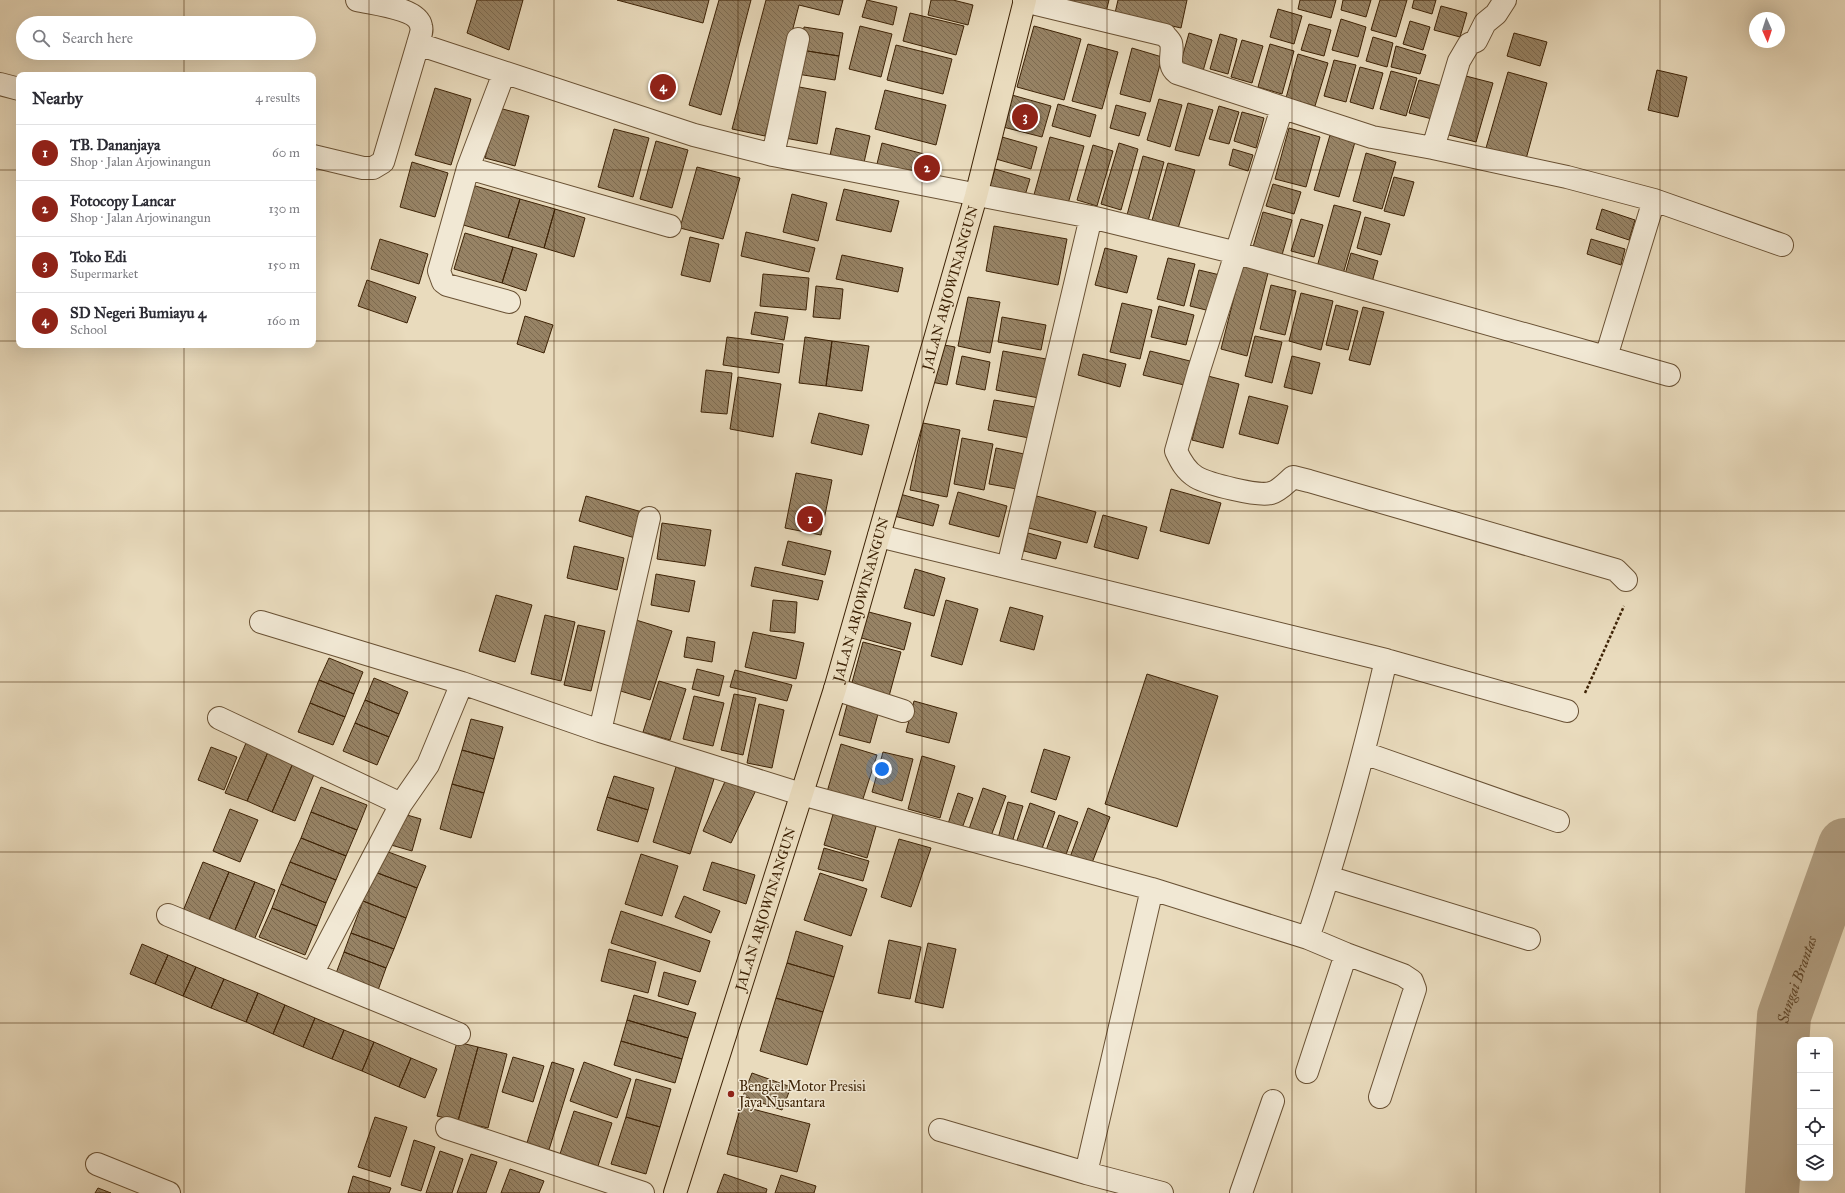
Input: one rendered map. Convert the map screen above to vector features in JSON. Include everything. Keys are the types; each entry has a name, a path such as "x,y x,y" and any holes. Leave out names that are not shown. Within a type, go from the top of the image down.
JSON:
{"main road":[{"name":"JALAN ARJOWINANGUN","path":"675,1193 835,688 976,196 1024,0"}],"street":[{"path":"316,157 363,168 373,168 383,162 418,44 422,26 418,18 410,12 357,0"},
{"path":"1024,0 1165,35 1171,43 1170,61 1172,70 1177,73 1282,108 1372,136 1567,177 1654,200 1782,245"},
{"path":"1434,148 1459,61 1469,44 1476,41 1480,36 1483,27 1496,14 1505,0"},
{"path":"773,156 798,39"},
{"path":"418,44 694,135 773,156 1091,217 1237,253 1669,375"},
{"path":"504,73 468,168 439,266 440,277 447,285 509,302"},
{"path":"0,84 16,88"},
{"path":"1282,108 1199,370 1176,451 1183,467 1196,477 1231,488 1263,494 1272,493 1293,477 1309,481 1616,570 1626,580"},
{"path":"468,168 670,226"},
{"path":"1606,357 1654,200"},
{"path":"1008,567 1091,217"},
{"path":"600,731 649,518"},
{"path":"879,536 1386,660 1567,711"},
{"path":"260,622 462,683 600,731 801,794 1152,889 1308,938 1403,975 1412,981 1415,989 1380,1098"},
{"path":"1308,938 1328,877 1364,753 1386,660"},
{"path":"312,974 401,804 428,765 462,683"},
{"path":"835,688 903,711"},
{"path":"219,718 401,804"},
{"path":"1364,753 1558,821"},
{"path":"1328,877 1529,939"},
{"path":"1086,1174 1152,889"},
{"path":"168,915 459,1034"},
{"path":"1307,1072 1346,954"},
{"path":"1242,1193 1273,1101"},
{"path":"447,1128 643,1193"},
{"path":"940,1130 1086,1174 1162,1193"},
{"path":"97,1164 169,1193"}],"path":[{"path":"1567,711 1578,710 1631,590 1626,580"}],"building":[{"path":"477,0 523,0 509,50 467,33"},
{"path":"617,0 709,0 703,23"},
{"path":"719,0 751,0 721,115 689,105"},
{"path":"766,0 843,0 839,15 799,5 765,136 732,129"},
{"path":"867,0 897,7 893,25 862,17"},
{"path":"931,0 953,0 973,5 968,25 928,15"},
{"path":"1064,0 1109,0 1106,12"},
{"path":"1118,0 1187,0 1181,28 1115,13"},
{"path":"1300,0 1336,0 1331,18 1298,9"},
{"path":"1343,0 1371,0 1366,17 1341,10"},
{"path":"1380,0 1407,0 1396,37 1371,30"},
{"path":"1414,0 1436,0 1432,14 1412,8"},
{"path":"1441,6 1467,13 1460,37 1434,30"},
{"path":"1278,9 1302,16 1294,44 1270,37"},
{"path":"910,13 964,26 956,55 903,41"},
{"path":"1341,19 1366,27 1358,57 1332,50"},
{"path":"1410,21 1430,27 1423,50 1403,44"},
{"path":"1309,24 1331,30 1324,56 1301,50"},
{"path":"860,26 892,34 881,77 849,69"},
{"path":"1034,26 1081,39 1064,100 1017,87"},
{"path":"804,27 843,33 839,56 801,50"},
{"path":"1189,33 1212,40 1203,71 1180,65"},
{"path":"1514,33 1547,42 1540,66 1507,56"},
{"path":"1220,34 1237,39 1228,74 1210,69"},
{"path":"1373,37 1393,43 1387,67 1366,61"},
{"path":"1242,40 1263,46 1252,83 1231,77"},
{"path":"1088,44 1118,52 1102,109 1072,101"},
{"path":"1270,44 1294,51 1282,94 1258,87"},
{"path":"896,45 952,59 943,94 887,80"},
{"path":"1396,46 1426,55 1420,74 1391,67"},
{"path":"1132,48 1162,57 1150,102 1120,94"},
{"path":"801,50 839,56 835,80 797,74"},
{"path":"1298,54 1328,63 1315,106 1286,98"},
{"path":"1334,60 1356,65 1346,102 1324,96"},
{"path":"1360,67 1383,73 1373,109 1350,102"},
{"path":"1657,70 1687,77 1678,117 1648,110"},
{"path":"1391,71 1417,78 1406,116 1380,109"},
{"path":"1508,72 1547,83 1526,159 1486,148"},
{"path":"1462,75 1493,83 1476,142 1445,134"},
{"path":"1419,80 1442,86 1432,119 1409,113"},
{"path":"794,86 826,92 817,144 785,138"},
{"path":"435,88 471,99 451,165 415,155"},
{"path":"885,90 946,105 936,145 875,129"},
{"path":"1012,95 1051,106 1042,137 1003,127"},
{"path":"1159,99 1182,105 1170,147 1147,140"},
{"path":"1188,103 1213,110 1199,156 1175,150"},
{"path":"1058,104 1096,115 1090,137 1052,126"},
{"path":"1116,105 1146,113 1139,136 1110,128"},
{"path":"1219,106 1239,112 1229,144 1209,139"},
{"path":"499,108 529,116 515,166 485,158"},
{"path":"1242,112 1264,118 1256,148 1234,141"},
{"path":"836,128 870,136 863,167 829,160"},
{"path":"1289,128 1320,137 1306,187 1275,179"},
{"path":"614,129 649,138 633,197 598,187"},
{"path":"1330,135 1355,142 1339,197 1314,190"},
{"path":"1002,137 1037,147 1031,169 996,159"},
{"path":"1050,137 1084,146 1066,211 1032,202"},
{"path":"656,141 688,150 672,208 640,199"},
{"path":"882,143 924,154 919,174 877,164"},
{"path":"1119,143 1138,149 1121,210 1101,204"},
{"path":"1093,145 1113,151 1097,206 1077,200"},
{"path":"1233,149 1253,155 1248,171 1229,165"},
{"path":"1366,153 1396,162 1382,209 1353,201"},
{"path":"1143,156 1164,162 1148,221 1127,215"},
{"path":"412,162 448,173 435,217 400,207"},
{"path":"1168,163 1195,170 1177,232 1151,224"},
{"path":"697,167 740,178 723,239 680,228"},
{"path":"995,169 1030,179 1023,202 988,192"},
{"path":"1394,177 1414,182 1404,216 1384,211"},
{"path":"1273,184 1301,192 1294,214 1266,206"},
{"path":"472,185 520,199 508,238 460,224"},
{"path":"844,189 899,201 891,232 836,220"},
{"path":"792,194 827,203 818,241 783,232"},
{"path":"520,199 555,209 544,248 508,238"},
{"path":"1334,205 1361,212 1343,274 1317,267"},
{"path":"555,209 585,218 574,257 544,248"},
{"path":"1602,209 1635,220 1629,240 1596,229"},
{"path":"1263,212 1292,220 1282,255 1253,247"},
{"path":"1365,217 1390,224 1381,255 1357,248"},
{"path":"1301,219 1323,225 1314,257 1291,251"},
{"path":"994,226 1067,239 1058,285 986,271"},
{"path":"746,232 815,248 809,272 741,256"},
{"path":"465,233 513,247 502,283 454,269"},
{"path":"690,237 719,244 710,282 681,275"},
{"path":"380,239 428,254 419,284 371,269"},
{"path":"1591,239 1625,249 1621,265 1587,254"},
{"path":"513,247 537,254 526,291 502,283"},
{"path":"1105,248 1137,256 1127,293 1095,285"},
{"path":"1351,253 1378,261 1371,286 1344,278"},
{"path":"842,255 903,268 898,292 836,279"},
{"path":"1168,258 1195,264 1184,306 1157,299"},
{"path":"1242,266 1268,273 1247,356 1221,349"},
{"path":"1199,270 1220,275 1210,311 1190,306"},
{"path":"763,274 809,278 806,310 760,306"},
{"path":"367,280 416,297 407,323 358,306"},
{"path":"1271,285 1296,291 1285,335 1260,329"},
{"path":"816,286 843,289 840,319 813,317"},
{"path":"1301,293 1333,301 1321,350 1289,341"},
{"path":"968,297 1000,302 990,353 958,346"},
{"path":"1122,303 1152,310 1140,359 1110,352"},
{"path":"1336,305 1358,311 1348,350 1326,345"},
{"path":"1159,306 1194,315 1186,345 1151,337"},
{"path":"1363,307 1384,312 1370,365 1349,360"},
{"path":"755,312 788,317 784,340 751,334"},
{"path":"525,316 553,325 544,353 517,344"},
{"path":"1002,317 1046,325 1041,350 998,342"},
{"path":"1255,336 1282,342 1272,383 1245,376"},
{"path":"727,337 783,344 779,373 723,365"},
{"path":"805,337 832,341 826,386 799,383"},
{"path":"832,341 869,346 862,391 826,386"},
{"path":"939,344 955,347 947,385 931,382"},
{"path":"1003,351 1046,359 1039,398 996,390"},
{"path":"1150,351 1190,361 1184,385 1143,375"},
{"path":"1083,354 1126,364 1120,387 1078,375"},
{"path":"962,356 990,362 985,390 956,384"},
{"path":"1292,356 1320,363 1312,394 1284,387"},
{"path":"706,370 732,373 727,414 701,412"},
{"path":"1208,376 1239,384 1223,448 1192,440"},
{"path":"738,377 781,384 773,437 730,429"},
{"path":"1249,396 1288,406 1278,444 1239,434"},
{"path":"994,400 1035,407 1029,438 988,430"},
{"path":"819,413 869,425 862,455 811,443"},
{"path":"923,423 960,430 947,497 910,490"},
{"path":"962,438 993,444 984,490 954,484"},
{"path":"996,448 1024,454 1017,489 989,484"},
{"path":"796,473 832,480 821,535 785,528"},
{"path":"1171,489 1221,503 1209,544 1160,531"},
{"path":"958,492 1007,506 999,537 949,524"},
{"path":"900,494 939,505 933,526 894,516"},
{"path":"1033,495 1096,512 1087,543 1025,527"},
{"path":"586,496 642,512 635,538 579,521"},
{"path":"1103,515 1147,527 1138,559 1094,547"},
{"path":"662,523 711,530 705,566 657,559"},
{"path":"1028,533 1061,542 1056,559 1024,551"},
{"path":"788,541 831,551 825,575 782,565"},
{"path":"574,546 624,558 617,590 567,578"},
{"path":"755,567 823,581 818,600 751,586"},
{"path":"915,569 945,578 934,616 904,608"},
{"path":"656,574 695,581 689,612 651,605"},
{"path":"496,595 532,605 515,662 479,651"},
{"path":"773,600 797,602 795,633 770,631"},
{"path":"946,600 978,609 962,665 931,656"},
{"path":"1010,607 1043,616 1034,650 1000,641"},
{"path":"865,611 911,623 904,650 858,637"},
{"path":"545,615 575,622 561,681 531,674"},
{"path":"636,620 672,631 650,700 614,689"},
{"path":"578,625 605,631 591,691 564,685"},
{"path":"753,632 804,643 796,679 745,667"},
{"path":"687,637 715,642 712,662 684,657"},
{"path":"863,642 901,652 888,700 850,690"},
{"path":"329,658 363,672 354,694 319,680"},
{"path":"697,669 724,676 719,696 692,689"},
{"path":"735,670 792,685 787,701 730,687"},
{"path":"1147,674 1218,696 1177,827 1105,804"},
{"path":"374,678 408,692 399,714 365,700"},
{"path":"319,680 354,694 345,717 310,703"},
{"path":"659,681 686,689 670,740 643,732"},
{"path":"734,694 756,698 743,755 721,750"},
{"path":"694,696 724,703 713,746 683,739"},
{"path":"365,700 399,714 389,737 355,723"},
{"path":"914,701 957,713 949,743 906,732"},
{"path":"310,703 345,717 333,745 298,732"},
{"path":"759,704 784,710 772,768 747,763"},
{"path":"847,705 878,714 870,743 839,735"},
{"path":"471,719 503,727 494,759 462,750"},
{"path":"355,723 389,737 377,765 343,751"},
{"path":"246,743 268,752 247,801 225,793"},
{"path":"841,744 877,755 862,802 827,792"},
{"path":"211,747 237,757 224,790 198,780"},
{"path":"1044,749 1070,757 1056,800 1031,792"},
{"path":"462,750 494,759 484,793 452,784"},
{"path":"268,752 293,763 272,812 247,801"},
{"path":"883,752 913,759 902,801 872,792"},
{"path":"922,756 955,766 940,818 908,809"},
{"path":"293,763 315,772 295,821 272,812"},
{"path":"676,767 714,779 690,854 653,842"},
{"path":"614,776 654,788 648,810 607,797"},
{"path":"727,777 756,790 731,843 703,831"},
{"path":"452,784 484,793 471,838 440,829"},
{"path":"321,787 367,805 357,830 311,812"},
{"path":"983,788 1006,796 991,836 969,829"},
{"path":"958,793 973,798 961,831 947,827"},
{"path":"607,797 648,810 638,842 597,830"},
{"path":"1008,802 1023,806 1011,846 997,842"},
{"path":"1030,803 1055,812 1039,857 1014,849"},
{"path":"1088,808 1110,817 1090,868 1069,860"},
{"path":"230,809 258,820 240,862 213,851"},
{"path":"834,811 877,823 867,858 824,845"},
{"path":"311,812 357,830 346,856 301,838"},
{"path":"400,813 421,819 412,851 391,845"},
{"path":"1059,815 1078,822 1064,860 1045,853"},
{"path":"301,838 346,856 336,880 290,862"},
{"path":"899,839 931,848 911,907 881,897"},
{"path":"824,848 869,861 863,881 818,869"},
{"path":"383,850 426,866 417,888 375,872"},
{"path":"641,854 678,866 662,916 625,904"},
{"path":"203,862 229,872 206,927 181,916"},
{"path":"290,862 336,880 326,903 281,884"},
{"path":"712,862 755,875 746,904 703,890"},
{"path":"229,872 255,882 232,937 206,927"},
{"path":"375,872 417,888 406,918 363,901"},
{"path":"820,873 867,889 851,936 804,920"},
{"path":"255,882 275,890 252,945 232,937"},
{"path":"281,884 326,903 317,926 272,908"},
{"path":"684,896 720,911 711,933 675,917"},
{"path":"363,901 406,918 394,949 351,933"},
{"path":"272,908 317,926 305,955 259,937"},
{"path":"621,911 710,941 700,972 611,943"},
{"path":"796,931 843,946 834,977 787,963"},
{"path":"351,933 394,949 386,968 344,952"},
{"path":"889,940 921,947 910,999 878,993"},
{"path":"928,943 956,949 943,1008 915,1002"},
{"path":"142,944 168,955 155,984 130,974"},
{"path":"609,949 656,962 648,993 601,981"},
{"path":"344,952 386,968 377,993 335,976"},
{"path":"168,955 196,967 183,996 155,984"},
{"path":"787,963 834,977 823,1012 776,998"},
{"path":"196,967 224,979 211,1008 183,996"},
{"path":"664,972 696,981 688,1005 658,996"},
{"path":"224,979 258,993 246,1022 211,1008"},
{"path":"258,993 285,1005 273,1034 246,1022"},
{"path":"634,995 696,1013 688,1038 627,1020"},
{"path":"776,998 823,1012 807,1065 760,1051"},
{"path":"285,1005 315,1018 303,1047 273,1034"},
{"path":"315,1018 344,1030 332,1059 303,1047"},
{"path":"627,1020 688,1038 682,1059 621,1041"},
{"path":"344,1030 374,1042 362,1071 332,1059"},
{"path":"621,1041 682,1059 675,1083 614,1065"},
{"path":"374,1042 411,1058 399,1087 362,1071"},
{"path":"457,1042 478,1047 458,1121 437,1116"},
{"path":"478,1047 507,1054 488,1128 458,1121"},
{"path":"513,1057 544,1066 533,1102 502,1092"},
{"path":"411,1058 437,1069 425,1098 399,1087"},
{"path":"552,1062 574,1069 548,1153 526,1146"},
{"path":"584,1062 631,1079 617,1118 570,1101"},
{"path":"752,1073 791,1087 782,1110 743,1096"},
{"path":"636,1079 671,1089 660,1127 626,1117"},
{"path":"741,1106 810,1124 797,1172 727,1154"},
{"path":"574,1111 612,1123 598,1166 560,1154"},
{"path":"375,1117 407,1127 390,1177 358,1167"},
{"path":"626,1117 660,1127 646,1174 611,1164"},
{"path":"414,1140 435,1147 421,1191 401,1185"},
{"path":"440,1151 463,1159 452,1193 426,1193"},
{"path":"471,1154 497,1162 486,1193 457,1193"},
{"path":"510,1169 544,1181 539,1193 501,1193"},
{"path":"724,1174 767,1189 766,1193 717,1193"},
{"path":"781,1175 816,1186 814,1193 775,1193"},
{"path":"353,1176 391,1188 389,1193 348,1193"},
{"path":"98,1188 111,1193 95,1193"}],"waterway":[{"name":"Sungai Brantas","path":"1772,1193 1784,1016 1845,845"}],"place":[{"name":"SD Negeri Bumiayu 4","path":"663,87"},
{"name":"Toko Edi","path":"1025,117"},
{"name":"Fotocopy Lancar","path":"927,168"},
{"name":"TB. Dananjaya","path":"810,519"},
{"name":"Bengkel Motor Presisi Jaya Nusantara","path":"731,1094"}]}
